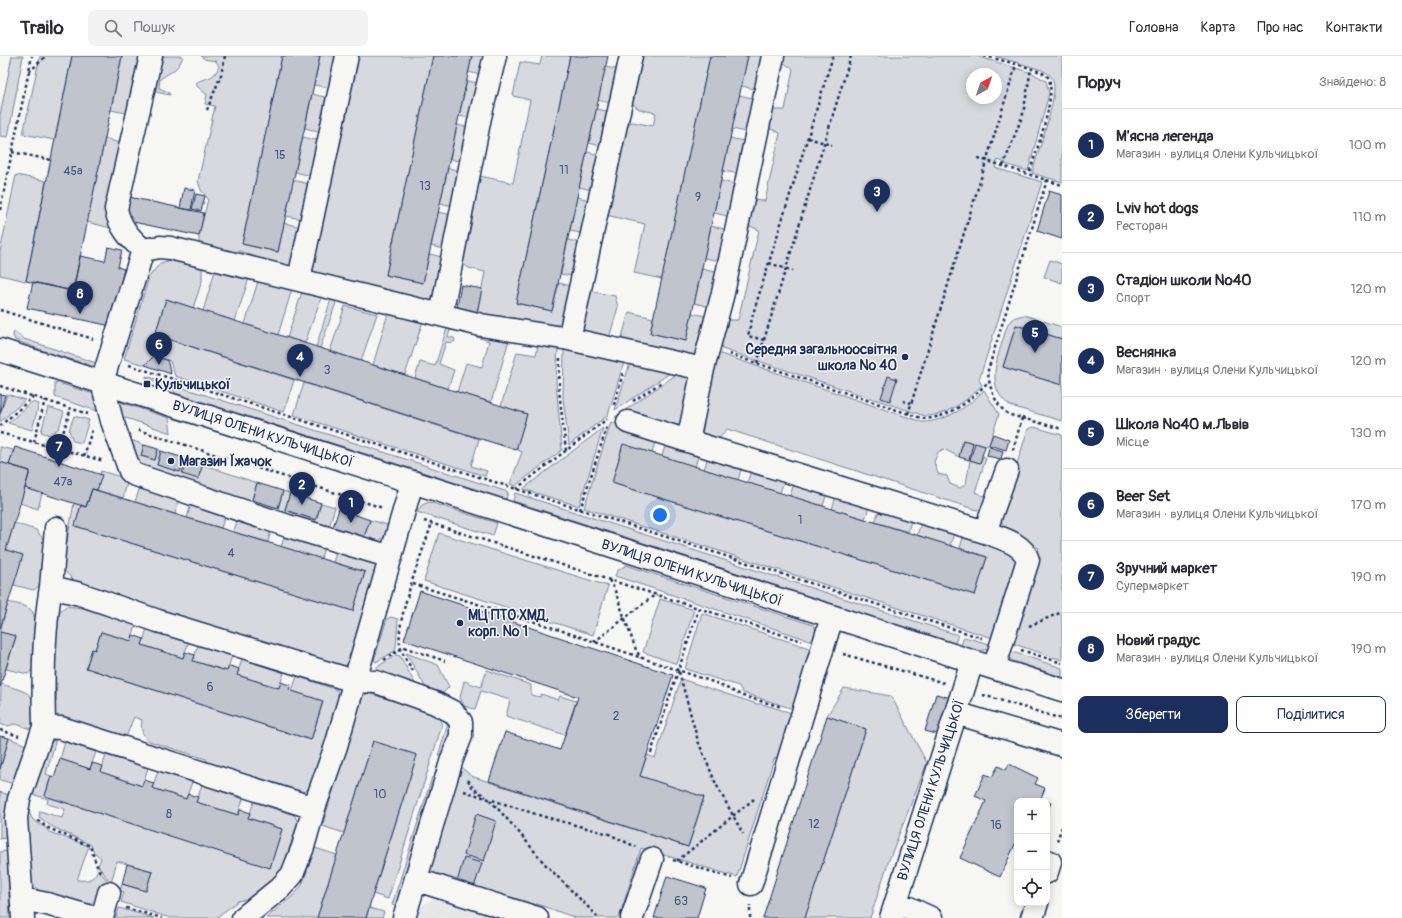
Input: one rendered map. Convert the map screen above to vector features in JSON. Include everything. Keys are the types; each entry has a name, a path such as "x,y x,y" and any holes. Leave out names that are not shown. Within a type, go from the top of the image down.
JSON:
{"street":[{"path":"143,250 126,233 119,220 116,209 151,56"},
{"path":"299,279 347,56"},
{"path":"441,315 480,117 495,56"},
{"path":"565,339 631,56"},
{"path":"688,441 695,367 709,347 723,292 773,56"},
{"path":"143,250 160,247 170,248 481,325 565,339 695,367"},
{"path":"143,250 102,382 104,419 127,468 133,474 155,482 288,526 392,557"},
{"name":"ВУЛИЦЯ ОЛЕНИ КУЛЬЧИЦЬКОЇ","path":"0,350 1062,690"},
{"path":"622,412 688,441 985,532 1022,549 1028,560 994,668"},
{"path":"985,532 1007,470"},
{"path":"243,918 280,888 292,875 303,848 314,808 336,746 354,681 392,557 412,483"},
{"path":"56,528 51,587 46,616 43,675 44,727 19,799 16,818 23,909 48,904 103,908"},
{"path":"51,587 80,594 158,621 354,681 376,682 435,703 453,712 461,722 461,736 452,759 417,880 404,918"},
{"path":"754,874 832,617"},
{"name":"ВУЛИЦЯ ОЛЕНИ КУЛЬЧИЦЬКОЇ","path":"893,910 972,662"},
{"path":"956,713 1062,745"},
{"path":"44,727 61,728 314,808"},
{"path":"632,918 653,857"},
{"path":"417,880 537,918"},
{"path":"1032,918 1036,906"},
{"path":"893,910 931,918"}],"path":[{"path":"0,210 32,56"},
{"path":"28,72 46,56"},
{"path":"207,110 221,74 225,56"},
{"path":"764,340 748,336 833,56"},
{"path":"757,363 852,56"},
{"path":"984,56 1047,76 1051,84 1052,93 1029,174"},
{"path":"908,414 1016,65"},
{"path":"1003,166 1023,114 1031,70"},
{"path":"808,138 832,145"},
{"path":"12,152 50,160"},
{"path":"978,158 1062,185"},
{"path":"1047,180 988,370 988,382 1001,407 1007,413 1062,429"},
{"path":"769,263 793,271"},
{"path":"0,310 100,341 106,356 110,359 516,490 1062,663"},
{"path":"565,339 559,390 566,452"},
{"path":"709,347 908,414 928,419 938,417 968,402 988,382"},
{"path":"622,412 630,352"},
{"path":"622,412 695,367"},
{"path":"0,386 174,443 404,514 822,648 947,684"},
{"path":"0,426 34,396"},
{"path":"34,442 45,400"},
{"path":"903,401 912,403"},
{"path":"58,449 71,408"},
{"path":"516,490 611,417 580,510"},
{"path":"1007,470 1022,418"},
{"path":"84,456 104,419"},
{"path":"0,433 127,468"},
{"path":"609,580 614,588 636,650 642,658"},
{"path":"412,584 642,658 716,684 743,696 802,713"},
{"path":"594,642 652,597 658,595"},
{"path":"652,753 699,608"},
{"path":"354,681 404,647 445,661"},
{"path":"444,785 608,834 653,857 754,874 733,816 716,784 698,741 679,671"},
{"path":"980,694 1062,719"},
{"path":"452,759 473,788 488,799 517,830 544,863 599,918"},
{"path":"677,861 763,791 782,780"},
{"path":"19,799 29,807 35,818 46,827 90,846 98,869 106,879 103,908 162,918"}],"shaded area":[{"path":"12,56 23,56 8,137 0,136 0,115"},
{"path":"40,56 72,56 55,140 23,134"},
{"path":"122,56 144,56 131,114 111,110"},
{"path":"157,56 183,56 176,68 160,79 159,88 168,92 170,95 151,91"},
{"path":"201,56 282,56 242,244 278,252 284,223 305,228 290,267 287,268 239,251 222,255 199,249 199,236 208,199 201,190 198,181 215,106 205,104 207,95 197,86 196,83 211,77 217,71 219,66 216,61 204,59"},
{"path":"320,56 343,56 336,89 314,85"},
{"path":"353,56 433,56 386,275 423,283 429,254 447,258 433,302 314,273 311,267"},
{"path":"472,56 490,56 486,76 468,72"},
{"path":"542,56 570,56 516,303 552,311 559,283 575,287 567,322 559,329 476,318 485,272 469,268 460,262 475,175 513,183 530,100 513,96 520,62 540,65"},
{"path":"635,56 710,56 662,279 634,273 645,224 606,215 625,124 633,122 653,126 656,113 639,109 630,102"},
{"path":"748,56 766,56 759,90 741,86"},
{"name":"Середня загальноосвітня школа № 40","path":"779,56 976,56 1032,73 1046,81 1049,93 1028,171 1005,164 1006,163 998,160 995,168 1042,182 979,380 982,385 964,401 949,410 925,416 716,347 722,320 738,320 759,230 743,223 747,200 765,201 780,133 764,126 767,110 785,110 793,69 778,59"},
{"path":"995,56 1062,56 1062,182 1032,173 1047,125 1053,99 1054,88 1052,78 1049,74 1042,70"},
{"path":"605,67 621,70 614,104 598,100"},
{"path":"467,81 484,84 476,119 459,116"},
{"path":"312,94 333,99 326,133 305,128"},
{"path":"739,95 757,99 750,133 732,129"},
{"path":"596,109 612,112 605,147 589,143"},
{"path":"457,125 475,129 467,163 450,159"},
{"path":"303,137 324,142 316,177 295,172"},
{"path":"105,138 124,145 115,229 87,222"},
{"path":"730,138 748,142 740,174 723,171"},
{"path":"587,152 603,156 596,191 579,187"},
{"path":"448,168 465,172 458,207 440,203"},
{"path":"16,175 46,181 26,281 0,275 0,252"},
{"path":"293,180 314,185 307,220 286,216"},
{"path":"721,181 738,185 732,217 714,213"},
{"path":"577,197 594,201 586,234 570,231"},
{"path":"438,212 456,216 448,250 431,246"},
{"path":"711,226 729,230 722,261 704,258"},
{"path":"568,240 584,244 577,277 561,274"},
{"path":"174,259 202,267 202,281 193,308 166,299 155,335 294,380 284,412 175,376 170,361 154,356 145,365 124,359 149,277 160,263"},
{"path":"1050,260 1062,264 1062,283 1044,277"},
{"path":"702,269 719,273 712,307 694,303"},
{"path":"215,271 249,278 235,321 203,311"},
{"path":"258,281 292,289 278,335 245,324"},
{"path":"585,290 615,296 618,307 608,342 585,332 582,326"},
{"path":"302,292 322,295 305,343 287,338"},
{"path":"331,299 336,303 320,348 316,347"},
{"path":"345,306 377,314 361,361 330,351"},
{"path":"629,312 653,318 650,333 686,341 692,313 710,317 698,353 694,356 620,344"},
{"path":"388,313 423,321 405,375 373,365"},
{"path":"1024,315 1062,327 1062,339 1016,325 1003,367 1062,385 1062,421 1011,406 1003,400 998,392 995,368 1008,324 1012,319"},
{"path":"447,328 465,332 450,330 448,337 454,338 455,341 452,343 446,342 439,364 454,370 448,389 415,378 420,362 435,366"},
{"path":"14,331 24,339 96,363 96,367 44,351 15,340 13,336"},
{"path":"475,334 509,340 491,402 457,392 466,363 482,367 489,341 474,336"},
{"path":"538,345 558,349 556,382 562,450 515,486 510,484 522,452 516,449 527,414 501,406 517,352 536,355"},
{"path":"564,350 624,362 608,415 569,445 563,398"},
{"path":"715,352 922,422 940,419 956,412 971,402 984,390 999,414 989,445 985,446 963,440 959,457 944,449 938,452 934,462 938,474 947,476 950,484 960,488 966,484 970,460 980,463 983,456 986,458 975,492 990,499 989,501 983,508 977,510 727,429 715,444 699,433"},
{"path":"631,360 676,369 615,410"},
{"path":"680,372 691,374 687,419 678,429 615,417"},
{"path":"146,376 508,492 506,499 175,393 172,387 146,378"},
{"path":"55,382 94,394 103,413 55,397"},
{"path":"304,383 479,439 471,466 487,471 485,476 294,415"},
{"path":"7,394 25,400 0,422 0,414"},
{"path":"32,402 39,404 32,430 8,423"},
{"path":"120,402 169,418 171,433 114,414 116,404"},
{"path":"48,407 64,412 59,428 50,435 41,432"},
{"path":"74,416 89,420 82,443 73,441 69,430"},
{"path":"611,422 657,437 652,453 623,445 612,483 975,595 987,557 960,548 964,534 1012,552 1018,565 996,639 584,508"},
{"path":"1034,427 1062,435 1062,660 1008,642 1039,548 1015,538 1007,530 1000,518 1028,429"},
{"path":"603,428 579,506 523,489"},
{"path":"123,437 144,445 141,456 155,460 158,449 161,451 157,465 180,472 184,458 257,483 252,499 278,508 283,491 290,493 285,510 316,520 321,503 335,507 327,534 231,502 223,491 148,468 137,469"},
{"path":"667,440 700,450 695,467 662,456"},
{"path":"0,447 13,450 9,465 0,462"},
{"path":"709,453 743,463 738,480 704,470"},
{"path":"752,467 785,477 780,493 747,483"},
{"path":"101,471 128,479 123,498 97,490"},
{"path":"795,480 828,490 823,506 790,496"},
{"path":"141,484 180,496 175,514 135,502"},
{"path":"25,488 42,493 38,509 20,503"},
{"path":"515,493 958,635 955,643 513,501"},
{"path":"837,493 870,504 865,519 832,509"},
{"path":"192,500 227,510 221,528 187,518"},
{"path":"429,502 497,523 493,536 417,512 422,505"},
{"path":"74,503 81,505 75,526 353,611 365,572 333,562 338,547 367,554 378,565 350,664 342,668 334,668 73,580 64,570 63,562"},
{"path":"880,507 912,517 908,532 875,522"},
{"path":"240,515 272,526 268,542 233,532"},
{"path":"370,520 388,525 385,536 377,543 330,535 333,527 364,537"},
{"path":"922,520 955,530 950,546 917,535"},
{"path":"14,523 36,530 44,540 40,585 34,590 14,585 6,550"},
{"path":"286,531 325,543 321,559 281,547"},
{"path":"439,533 608,586 593,635 424,581"},
{"path":"626,565 813,625 817,631 818,643 615,576 617,571"},
{"path":"660,599 694,610 677,664 643,652"},
{"path":"8,602 27,607 32,611 34,616 36,624 36,654 34,663 28,674 6,669 16,637 0,632"},
{"path":"66,606 82,608 136,625 131,641 101,632 95,650 92,649 86,668 311,740 323,702 292,691 297,676 337,690 339,699 314,780 310,787 301,795 211,770 206,759 149,741 144,736 142,731 142,720 134,717 126,737 123,740 55,721 50,702 56,702 57,683 51,682 56,615"},
{"path":"702,613 815,650 797,710 743,693 739,686 685,669"},
{"path":"390,617 398,619 395,651 376,662 374,660 387,619"},
{"path":"147,628 189,641 183,658 142,645"},
{"path":"964,637 993,645 985,650 974,649 961,645"},
{"path":"198,645 232,656 227,671 193,661"},
{"path":"1006,650 1062,668 1062,677 1013,661 1008,657"},
{"path":"406,653 438,665 449,687 439,697 430,695"},
{"path":"396,655 400,656 417,687 375,673 377,667"},
{"path":"242,659 284,673 279,688 237,675"},
{"path":"487,670 531,685 531,695 540,697 541,694 558,700 560,696 576,701 565,735 506,716 510,700 481,691 475,709 464,706 460,697 464,681 481,687"},
{"path":"681,679 757,704 762,704 795,714 783,752 774,759 737,877 641,848 619,918 576,918 537,904 522,909 434,879 429,871 458,764 471,776 688,847 704,798 640,776 647,755 655,758"},
{"path":"1,684 21,690 32,697 35,709 33,730 16,724 6,726 0,724"},
{"path":"844,688 891,696 927,763 889,860 870,918 805,918 866,729 827,716"},
{"path":"368,693 438,715 442,725 388,899 373,894 417,755 373,742 344,833 322,826 363,696"},
{"path":"449,720 452,725 448,755 438,756"},
{"path":"9,738 26,745 15,784 0,780 0,769"},
{"path":"56,739 46,774 51,776 45,796 270,867 282,829 248,818 254,802 294,815 298,822 280,876 249,899 238,901 216,918 170,918 121,902 124,892 120,891 122,884 146,891 152,871 117,861 111,883 98,866 101,858 93,851 91,845 51,826 39,817 40,811 62,818 65,809 47,804 48,799 31,794 49,744"},
{"path":"65,742 96,752 90,769 60,759"},
{"path":"106,755 148,768 142,786 101,772"},
{"path":"158,771 192,782 186,799 152,788"},
{"path":"432,777 441,778 401,908 392,905"},
{"path":"202,785 243,799 238,815 196,802"},
{"path":"0,792 9,795 6,808 6,838 0,839"},
{"path":"27,808 33,820 46,828 49,832 89,846 77,880 92,878 95,876 98,869 111,886 110,889 100,885 94,903 90,907 56,899 41,892 35,887 31,880 26,819"},
{"path":"315,848 337,855 317,918 266,918 295,894 302,885"},
{"path":"7,851 10,918 0,918 0,852"},
{"path":"435,897 496,918 414,918 417,909"},
{"path":"119,908 154,918 116,918"},
{"path":"369,908 384,912 382,918 366,918"}],"building":[{"path":"72,56 122,56 73,291 26,281"},
{"path":"282,56 320,56 278,252 242,244"},
{"path":"433,56 472,56 423,283 386,275"},
{"path":"570,56 608,56 552,311 516,303"},
{"path":"710,56 748,56 686,341 650,333"},
{"path":"184,188 195,190 191,210 180,208"},
{"path":"1049,191 1062,195 1062,239 1037,231"},
{"path":"196,194 205,196 201,211 192,209"},
{"path":"129,197 204,213 199,236 124,220"},
{"path":"108,247 122,250 118,267 124,269 111,326 27,308 33,282 73,291 80,256 105,261"},
{"path":"461,285 482,289 476,317 456,313"},
{"path":"166,299 527,414 516,450 155,335"},
{"path":"1016,325 1062,339 1062,385 1003,367"},
{"path":"154,356 167,360 171,374 145,365"},
{"path":"888,376 897,379 890,401 881,398"},
{"path":"0,394 5,395 0,414"},
{"path":"993,434 1009,440 1006,450 989,445"},
{"path":"963,440 973,443 969,460 959,457"},
{"path":"975,443 985,446 980,463 970,460"},
{"path":"623,444 987,557 975,595 612,483"},
{"path":"144,445 158,449 155,460 141,456"},
{"path":"15,447 102,475 97,490 92,489 86,507 25,488 30,471 9,465"},
{"path":"989,447 1003,451 1001,459 987,456"},
{"path":"161,451 184,458 180,472 157,465"},
{"path":"187,459 203,464 198,479 182,474"},
{"path":"0,462 30,471 6,550 23,555 0,629"},
{"path":"257,483 283,491 278,508 252,500"},
{"path":"92,489 365,572 353,611 75,526 81,505 86,507"},
{"path":"290,493 321,503 316,520 285,510"},
{"path":"339,509 370,520 364,537 333,527"},
{"path":"420,591 673,675 640,776 704,797 688,847 489,781 505,732 560,750 578,697 404,640"},
{"path":"0,632 16,636 0,687"},
{"path":"101,632 131,641 133,635 144,639 142,645 183,658 185,652 195,655 193,661 227,671 229,666 234,667 239,669 237,675 279,688 281,682 291,685 289,690 323,701 311,740 86,668 92,649 95,650"},
{"path":"936,694 951,698 940,735 925,731"},
{"path":"827,716 866,729 805,918 763,918"},
{"path":"0,736 9,738 0,769"},
{"path":"373,741 417,755 366,918 317,918"},
{"path":"60,759 90,769 92,763 103,766 101,772 142,786 144,780 154,783 152,788 186,799 188,794 198,797 196,802 238,815 240,810 245,811 250,813 248,818 282,829 270,868 45,796 51,776 54,777"},
{"path":"1009,764 1038,778 1035,784 1045,788 1041,798 1014,798 1014,847 1000,877 960,858 986,801 975,796 985,774 992,777 998,766 1006,770"},
{"path":"476,814 496,821 484,861 464,855"},
{"path":"464,858 482,863 474,887 457,882"},
{"path":"127,864 152,871 146,891 122,884"},
{"path":"667,876 706,888 697,918 654,918"}],"place":[{"name":"Стадіон школи №40","path":"877,212"},
{"name":"Новий градус","path":"80,314"},
{"name":"Школа №40 м.Львів","path":"1035,353"},
{"name":"Середня загальноосвітня школа № 40","path":"905,357"},
{"name":"Beer Set","path":"159,365"},
{"name":"Веснянка","path":"300,377"},
{"name":"Кульчицької","path":"147,384"},
{"name":"Магазин Їжачок","path":"171,461"},
{"name":"Зручний маркет","path":"59,467"},
{"name":"Lviv hot dogs","path":"302,505"},
{"name":"М'ясна легенда","path":"351,523"},
{"name":"МЦ ПТО ХМД, корп. № 1","path":"460,623"}]}
